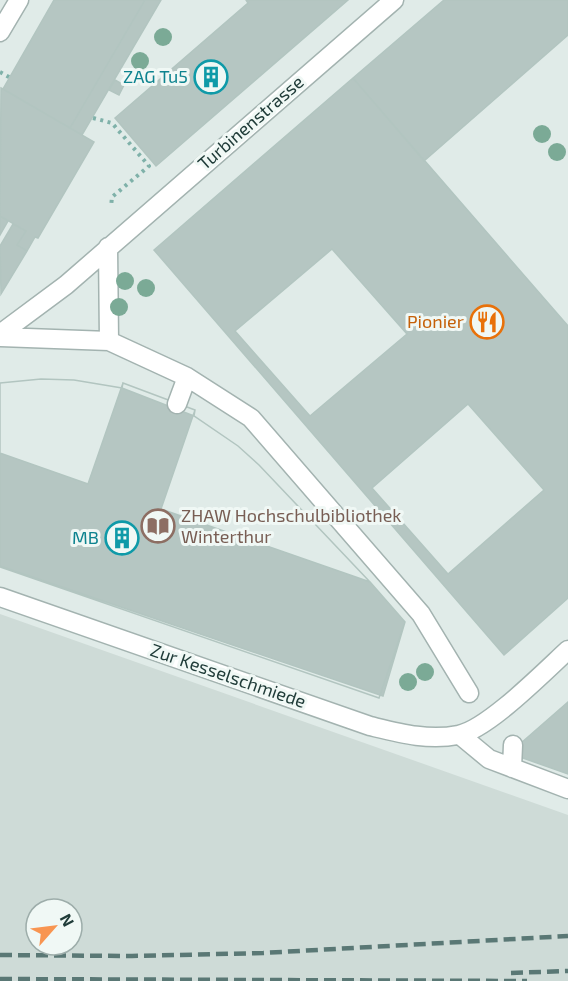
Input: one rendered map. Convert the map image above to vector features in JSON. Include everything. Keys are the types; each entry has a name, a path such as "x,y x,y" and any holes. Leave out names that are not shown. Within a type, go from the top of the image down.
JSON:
{"street":[{"path":"0,32 19,0"},
{"name":"Turbinenstrasse","path":"0,336 66,285 394,0"},
{"path":"108,247 109,340"},
{"name":"Turbinenstrasse","path":"0,336 109,340 187,377 251,418 421,614 468,689"},
{"path":"177,404 187,377"},
{"name":"Zur Kesselschmiede","path":"0,597 370,726 433,738 460,735"},
{"path":"568,650 491,718 460,735 489,759 568,789"},
{"path":"512,768 513,745"}],"path":[{"path":"0,72 9,77"},
{"path":"93,118 112,123 148,165 112,197 108,247"}],"shaded area":[{"path":"0,614 568,815 568,981 0,981"}],"building":[{"path":"54,0 145,0 70,128 3,89"},
{"path":"145,0 161,0 82,135 70,128"},
{"name":"ZAG Tu5","path":"246,0 348,0 156,166 115,118 248,3"},
{"path":"444,0 568,0 568,35 424,161 353,78"},
{"path":"353,78 568,326 568,598 504,655 154,250","holes":["332,249 407,334 310,416 235,331","468,404 544,490 448,574 372,488"]},
{"path":"115,80 124,85 119,95 109,90"},
{"path":"1,88 94,142 38,238 35,237 27,251 17,245 26,231 0,216"},
{"path":"0,216 8,221 0,235"},
{"path":"13,224 26,231 17,245 27,251 1,294 0,246"},
{"name":"ZHAW Hochschulbibliothek Winterthur","path":"41,379 74,380 122,388 123,383 195,410 194,416 238,446 259,465 405,622 379,698 0,567 0,383"},
{"name":"ZHAW Hochschulbibliothek Winterthur","path":"41,379 74,380 122,388 194,416 238,446 259,465 405,622 383,696 0,566 0,383"},
{"name":"ZHAW Hochschulbibliothek Winterthur","path":"123,383 195,410 161,509 370,582 405,622 379,698 0,567 0,453 88,484"},
{"path":"568,702 568,774 520,757 521,743"}],"railway":[{"path":"0,955 132,956 263,953 568,936"},
{"path":"511,973 568,971"},
{"path":"0,979 527,981"}],"place":[{"name":"ZAG Tu5","path":"211,77"},
{"name":"Pionier","path":"487,322"},
{"name":"ZHAW Hochschulbibliothek Winterthur","path":"158,526"},
{"name":"MB","path":"122,538"}]}
